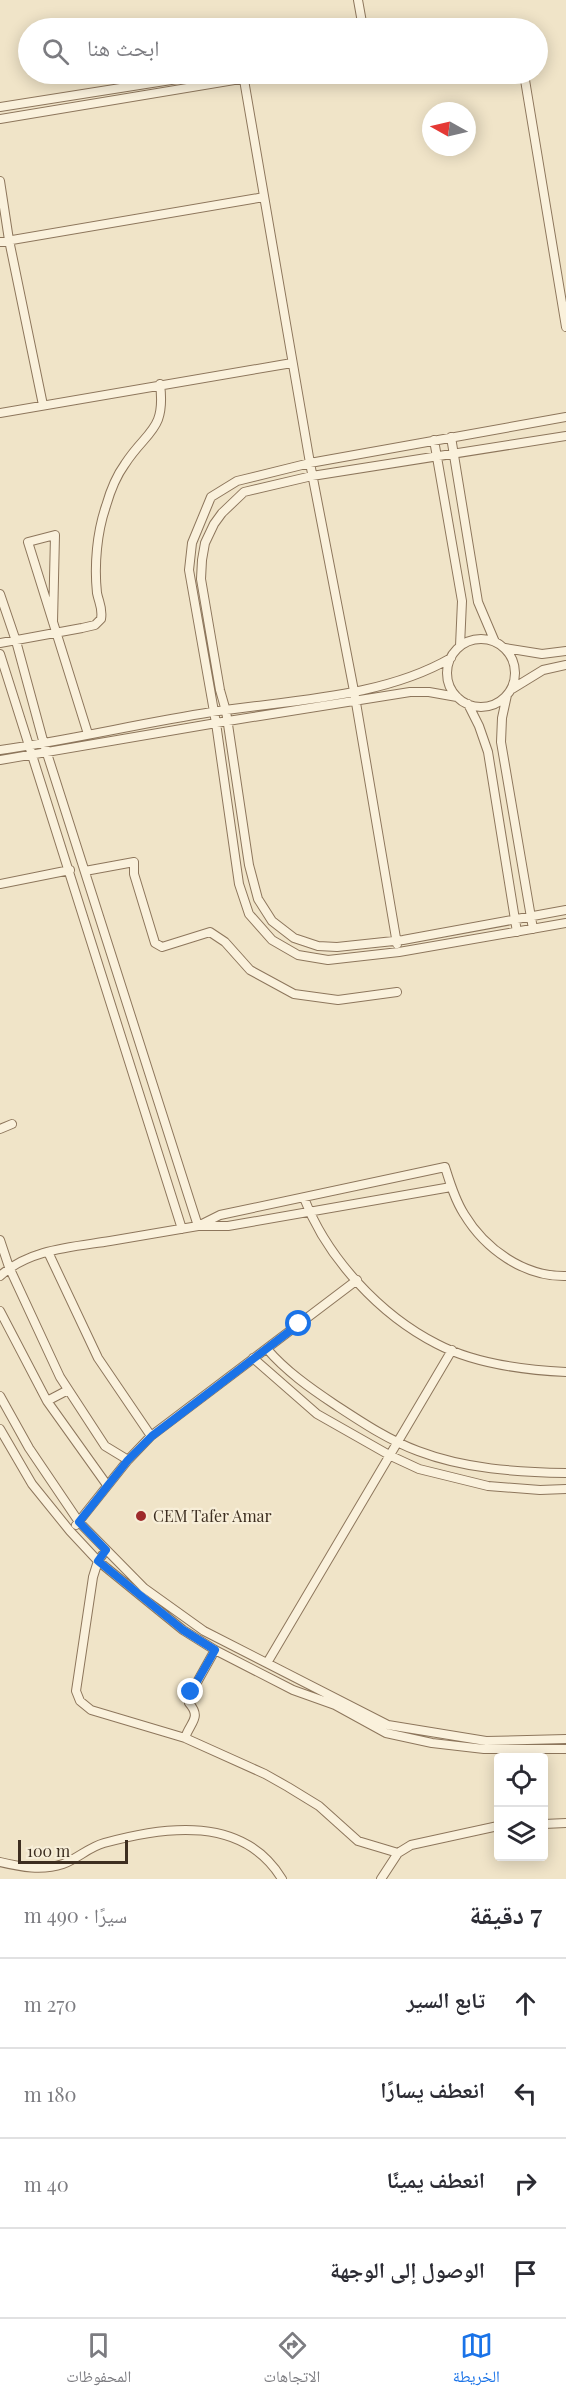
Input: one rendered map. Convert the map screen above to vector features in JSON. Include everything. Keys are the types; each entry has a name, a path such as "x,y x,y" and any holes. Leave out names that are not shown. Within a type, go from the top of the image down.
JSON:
{"street":[{"path":"358,0 361,18"},
{"path":"0,107 145,84"},
{"path":"0,119 198,84"},
{"path":"244,84 312,476 355,696 399,952"},
{"path":"526,84 566,323"},
{"path":"0,181 4,241 43,405"},
{"path":"4,241 264,196"},
{"path":"0,412 292,363"},
{"path":"0,643 95,625 101,619 103,609 97,594 97,550 106,506 125,464 155,428 163,402 160,384"},
{"path":"566,417 310,463 237,481 211,497 192,543 189,570 216,723 239,885 249,914 272,940 298,956 327,960 399,952 566,923"},
{"path":"566,436 312,476 244,492 222,513 205,543 201,579 220,690 228,720 249,866 258,899 273,921 294,938 318,946 337,947 397,940 566,910"},
{"path":"451,437 478,602 495,642"},
{"path":"434,440 462,601 460,646"},
{"path":"53,622 55,535 28,542 56,632 88,734"},
{"path":"0,594 16,641 45,748 198,1226"},
{"path":"0,760 32,750 216,723 355,696 421,674 451,658 460,646 480,639 495,642 505,648 542,654 566,651"},
{"path":"505,648 514,663 514,681 502,718 501,742 533,929"},
{"path":"0,654 182,1229"},
{"path":"451,658 448,678 457,697"},
{"path":"45,748 88,734 214,712 355,696 419,691 457,697 468,704 485,707 500,701 509,692 543,670 566,665"},
{"path":"468,704 483,735 488,752 517,932"},
{"path":"0,750 32,750"},
{"path":"85,871 134,862 134,874 155,943 162,947 210,932 225,942 250,970 294,994 338,1000 397,992"},
{"path":"0,884 70,870"},
{"path":"0,1129 12,1124"},
{"path":"198,1226 220,1215 445,1167 451,1187 464,1214 486,1242 506,1258 530,1269 566,1276"},
{"path":"0,1276 9,1267 48,1252 198,1226 228,1226 451,1187"},
{"path":"304,1198 309,1212 335,1254 357,1280 401,1323 437,1345 468,1357 538,1371 566,1372"},
{"path":"0,1240 9,1267 52,1362 68,1390 105,1446 128,1460"},
{"path":"48,1252 98,1358 152,1436"},
{"path":"70,1531 128,1460 152,1436 357,1280"},
{"path":"0,1311 47,1401 107,1485"},
{"path":"267,1349 309,1387 355,1418 418,1451 474,1466 522,1472 566,1473"},
{"path":"267,1663 452,1350"},
{"path":"254,1358 317,1414 391,1456 419,1469 488,1486 540,1490 566,1489"},
{"path":"47,1401 68,1390"},
{"path":"0,1396 29,1448 79,1522 144,1588 219,1640 388,1725 486,1741 566,1738"},
{"path":"0,1429 32,1484 98,1561 183,1630 215,1650 293,1690 335,1705 386,1733 432,1743 484,1749 566,1749"},
{"path":"106,1550 98,1561 93,1577 76,1691 80,1701 91,1710 185,1738 245,1764 319,1806 358,1840 398,1853"},
{"path":"185,1738 196,1716 196,1710 189,1702 191,1692 215,1650"},
{"path":"548,1824 566,1823"},
{"path":"381,1879 398,1853 411,1845 494,1827"},
{"path":"0,1862 28,1869 62,1864 101,1844 157,1831 182,1828 213,1832 234,1838 259,1852 282,1879"}],"place":[{"name":"CEM Tafer Amar","path":"141,1516"}],"route":[{"path":"191,1692 215,1650 183,1630 98,1561 106,1550 79,1522 128,1460 152,1436 299,1324"}]}
